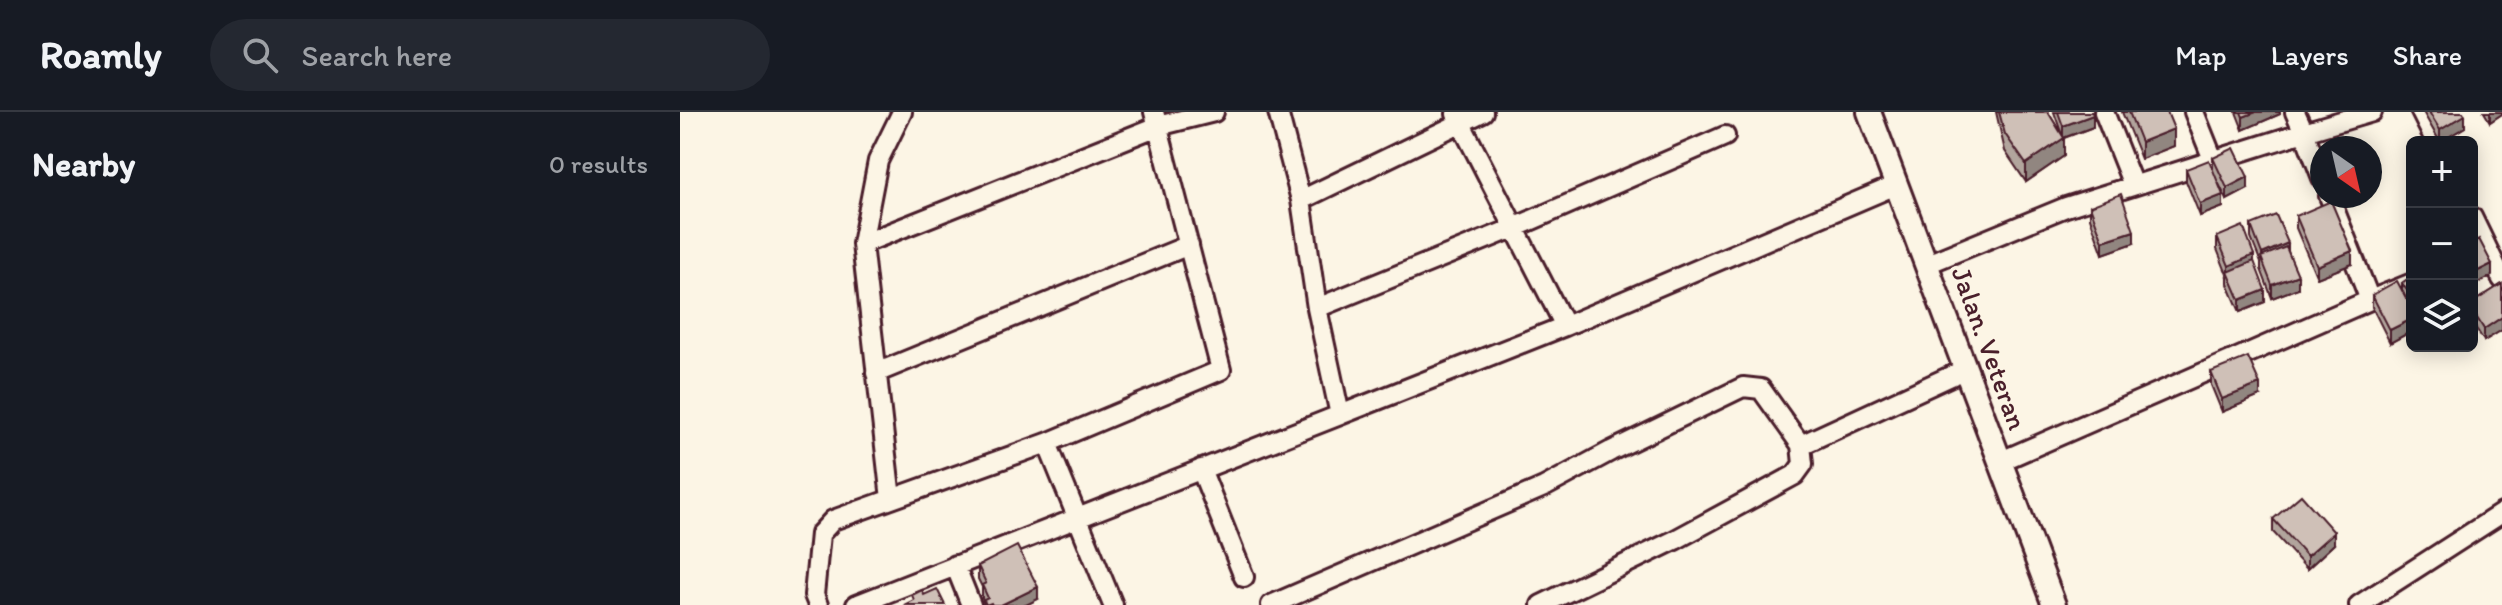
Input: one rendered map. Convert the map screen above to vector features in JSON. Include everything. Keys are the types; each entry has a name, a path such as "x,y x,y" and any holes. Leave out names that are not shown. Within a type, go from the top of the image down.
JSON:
{"street":[{"path":"891,499 862,244 878,161 902,112"},
{"path":"862,244 1156,119 1214,112"},
{"path":"1278,112 1301,200 1317,308 1340,415"},
{"path":"1301,200 1458,118 1483,112"},
{"name":"Jalan. Veteran","path":"1869,112 2051,604"},
{"path":"2104,112 2133,185"},
{"path":"2194,112 2214,162"},
{"path":"2295,112 2310,147"},
{"path":"1927,264 2053,212 2372,112"},
{"path":"2421,112 2433,136"},
{"path":"1458,118 1565,326"},
{"path":"818,605 814,595 820,534 825,526 1047,443 1221,370 1156,119"},
{"path":"1317,308 1516,227 1725,136"},
{"path":"856,605 1565,326 1896,185"},
{"path":"2334,208 2370,300"},
{"path":"2478,229 2502,279"},
{"path":"876,373 1189,245"},
{"path":"1999,462 2406,285"},
{"path":"1801,445 1966,369"},
{"path":"1271,605 1544,487 1743,387 1761,389 1801,445 1803,464 1795,475 1675,540 1541,605"},
{"path":"1047,443 1079,515 1113,605"},
{"path":"1201,469 1244,577"},
{"path":"2359,605 2502,513"},
{"path":"955,565 971,605"}],"building":[{"path":"1999,112 2048,112 2064,138 2026,164 2005,134"},
{"path":"2058,112 2092,112 2093,115 2063,126"},
{"path":"2129,112 2167,112 2174,129 2141,142"},
{"path":"2429,112 2463,112 2465,115 2440,130"},
{"path":"2234,148 2248,177 2227,188 2213,158"},
{"path":"2209,160 2223,195 2200,204 2186,169"},
{"path":"2121,194 2134,231 2103,241 2090,206"},
{"path":"2315,208 2334,208 2352,251 2317,266 2296,216"},
{"path":"2276,215 2288,243 2262,254 2251,225"},
{"path":"2243,226 2254,255 2229,266 2217,237"},
{"path":"2478,240 2492,264 2478,271"},
{"path":"2286,247 2298,275 2272,285 2261,257"},
{"path":"2254,261 2265,290 2240,300 2228,272"},
{"path":"2397,281 2406,298 2406,322 2390,330 2372,295"},
{"path":"2502,284 2502,317 2484,329 2478,320 2478,299"},
{"path":"2248,357 2260,384 2222,399 2211,372"},
{"path":"2301,495 2334,532 2307,556 2273,519"},
{"path":"1017,546 1038,587 1001,605 986,605 984,600 988,598 982,585 986,583 978,566"},
{"path":"937,589 945,605 904,605 914,600 912,595 922,590 924,595"}]}
